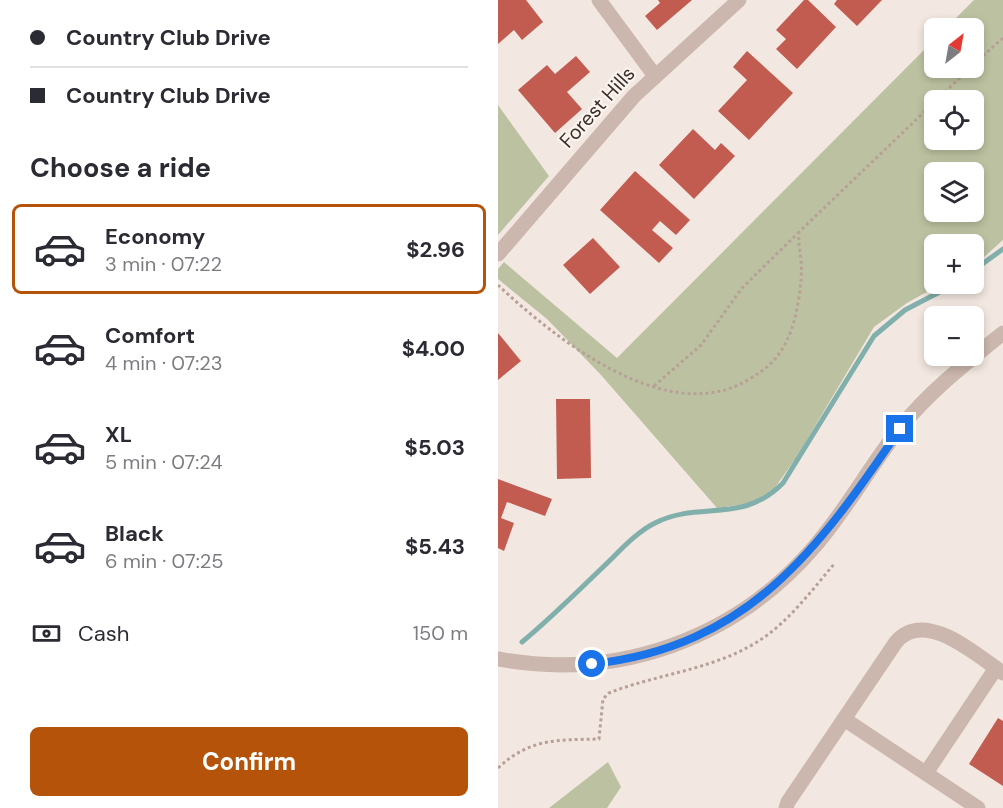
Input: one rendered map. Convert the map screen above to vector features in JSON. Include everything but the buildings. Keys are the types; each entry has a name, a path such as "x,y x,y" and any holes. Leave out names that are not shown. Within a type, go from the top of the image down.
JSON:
{"street":[{"path":"599,0 655,76"},
{"name":"Forest Hills","path":"498,254 620,111 739,0"},
{"path":"498,659 536,665 572,666 627,659 685,642 738,613 764,595 806,556 841,513 900,429 928,398 1003,333"},
{"path":"786,808 896,642 907,631 921,629 933,631 1000,671 926,773"},
{"path":"843,719 978,808"}],"path":[{"path":"984,55 1003,38"},
{"path":"654,386 701,345 742,288 960,78"},
{"path":"498,285 560,337 613,370 654,386 678,392 709,394 731,389 775,361 789,338 800,290 799,232"},
{"path":"498,768 518,751 530,745 600,739 603,699 609,693 684,672 757,642 777,627 835,563"}],"green space":[{"path":"974,0 1003,0 1003,240 984,257 984,234 924,234 924,294 874,327 796,458 774,489 752,503 717,508 601,375 547,319 498,279 498,269 504,262 617,358 924,50 924,78 984,78 984,18 956,18"},
{"path":"498,105 549,176 498,235"},
{"path":"608,762 621,787 607,808 549,808"}],"waterway":[{"path":"984,263 1003,249"},
{"path":"522,642 648,527 672,516 736,508 752,504 768,496 783,483 874,336 905,310 936,294"}],"route":[{"path":"592,664 627,659 685,642 725,621 764,595 806,556 826,532 900,429"}]}
